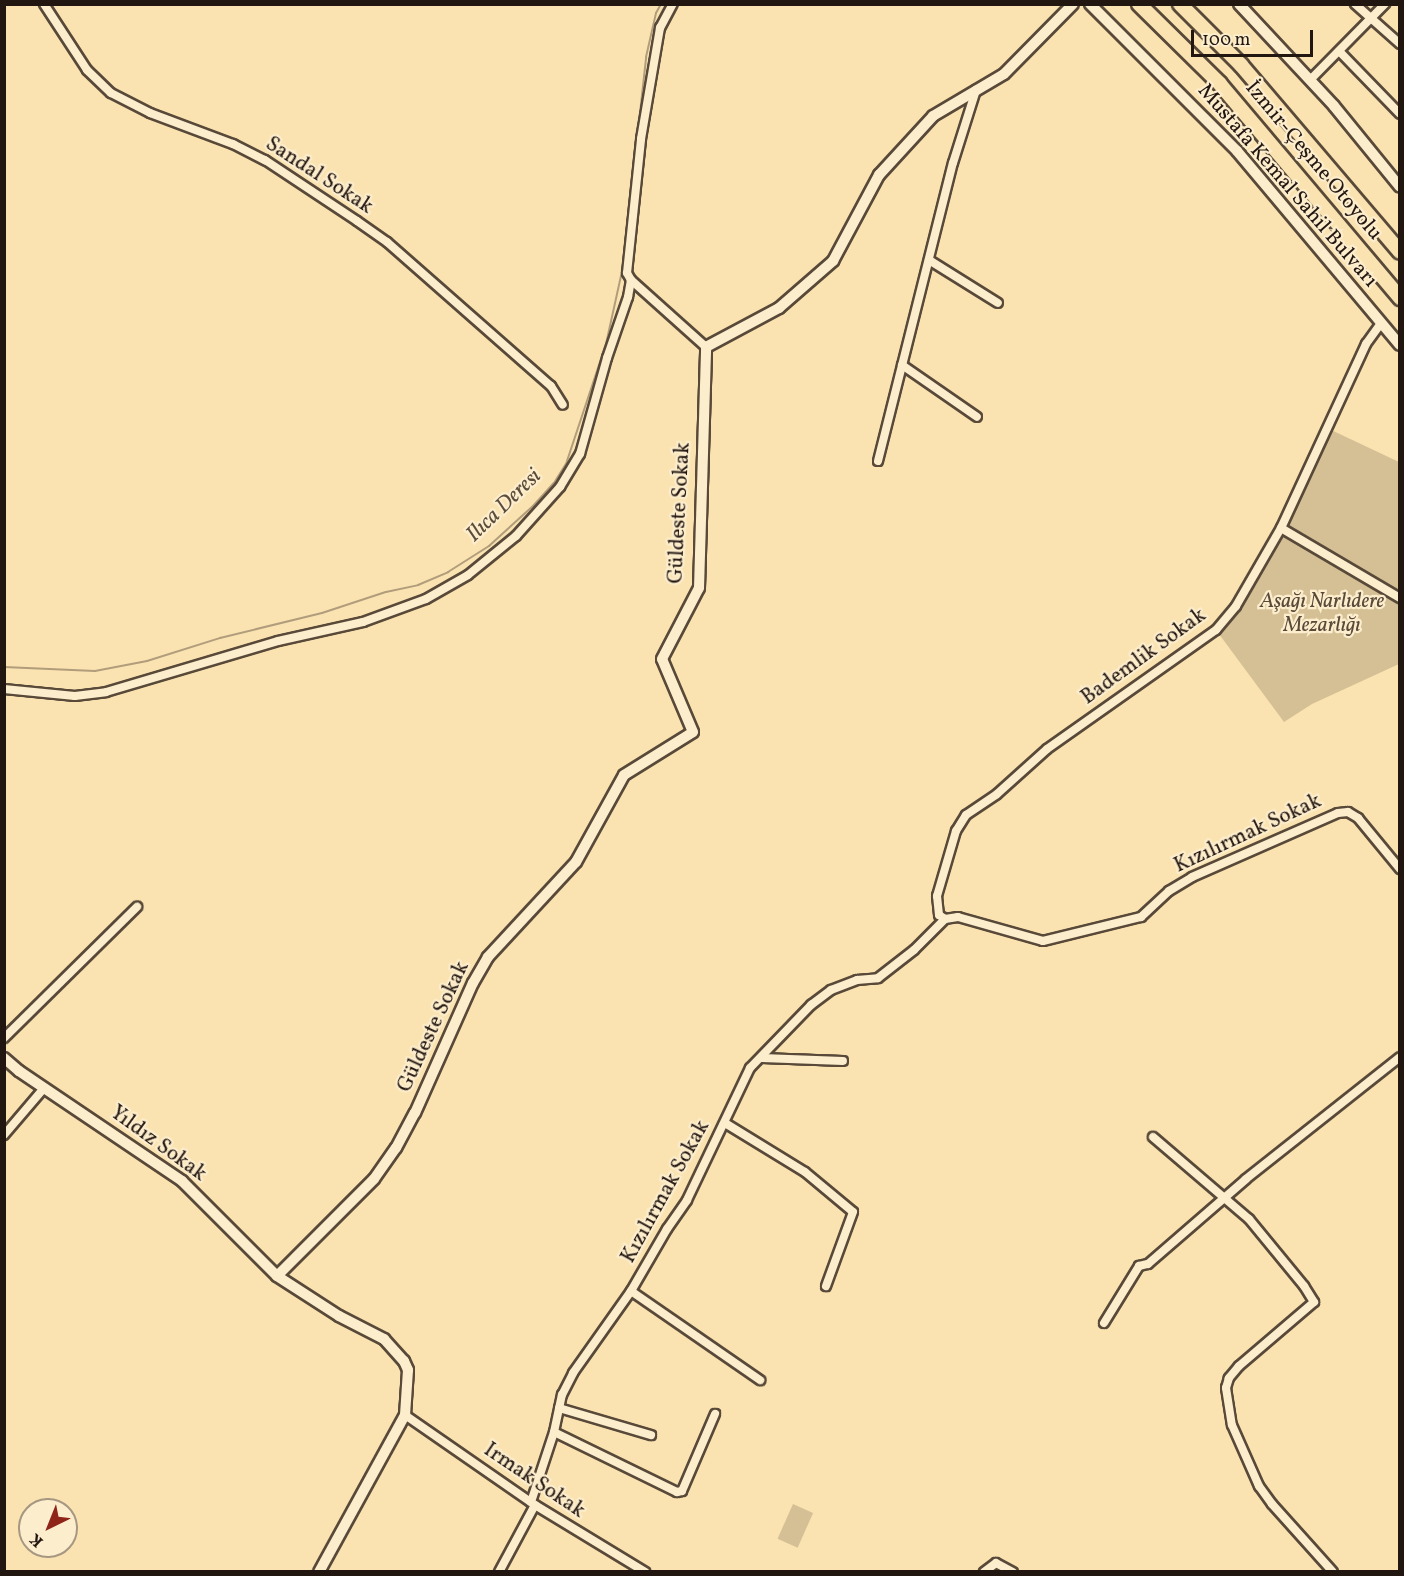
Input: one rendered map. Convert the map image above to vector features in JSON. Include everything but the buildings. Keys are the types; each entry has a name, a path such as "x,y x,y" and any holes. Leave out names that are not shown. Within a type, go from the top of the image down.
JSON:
{"highway":[{"name":"İzmir-Çeşme Otoyolu","path":"1138,4 1220,84 1400,298"},
{"name":"İzmir-Çeşme Otoyolu","path":"1180,4 1241,65 1400,252"}],"street":[{"name":"Sandal Sokak","path":"44,4 87,70 111,93 150,113 233,144 265,160 357,221 387,242 551,386 563,405"},
{"path":"673,4 660,28 641,139 627,273 631,280 706,347 779,308 833,261 879,175 933,116 1004,74 1073,4"},
{"name":"Mustafa Kemal Sahil Bulvarı","path":"1090,4 1237,151 1400,345"},
{"path":"1239,4 1310,80 1400,187"},
{"path":"1355,4 1370,20 1400,44"},
{"path":"1310,80 1385,4"},
{"path":"1340,52 1400,114"},
{"path":"878,461 953,163 976,90"},
{"path":"929,260 998,303"},
{"path":"4,689 75,696 106,692 278,641 363,622 426,599 468,575 523,528 560,487 580,454 631,280"},
{"name":"Bademlik Sokak","path":"945,919 939,915 937,896 956,831 966,815 997,794 1047,749 1216,630 1236,606 1281,528 1366,344 1381,323"},
{"name":"Güldeste Sokak","path":"277,1276 374,1179 396,1148 415,1113 473,983 488,957 576,862 624,775 693,732 662,659 699,588 706,347"},
{"path":"902,365 977,417"},
{"path":"1281,528 1400,598"},
{"name":"Kızılırmak Sokak","path":"499,1572 533,1504 559,1408 573,1373 631,1291 667,1229 687,1200 725,1123 738,1088 750,1068 812,1005 841,984 878,978 914,950 945,919 958,917 1043,940 1124,922 1141,917 1169,891 1192,877 1338,813 1348,812 1358,818 1400,869"},
{"path":"4,1038 137,907"},
{"path":"1104,1323 1139,1266 1148,1264 1224,1199 1400,1057"},
{"name":"Yıldız Sokak","path":"4,1058 44,1088 182,1181 277,1276 339,1316 384,1339 395,1349 408,1370 405,1415"},
{"path":"762,1058 843,1061"},
{"path":"4,1135 44,1088"},
{"path":"725,1123 805,1172 853,1212 826,1286"},
{"path":"1153,1137 1249,1219 1304,1286 1314,1302 1239,1366 1229,1378 1226,1388 1232,1425 1259,1486 1272,1504 1334,1572"},
{"path":"631,1291 760,1380"},
{"path":"559,1408 651,1435"},
{"path":"554,1432 677,1492 685,1488 715,1414"},
{"path":"319,1572 405,1415"},
{"name":"Irmak Sokak","path":"405,1415 533,1504 645,1572"},
{"path":"984,1572 996,1563 1013,1572"}],"green space":[{"name":"Aşağı Narlıdere Mezarlığı","path":"1327,428 1399,462 1399,664 1312,704 1284,722 1216,630 1261,564"},
{"path":"793,1504 813,1513 798,1548 778,1539"}],"waterway":[{"name":"Ilıca Deresi","path":"4,667 95,671 147,661 220,638 322,613 386,592 418,585 448,572 489,546 533,506 554,483 566,464 606,344 623,267 646,57 656,13 661,4"}]}
